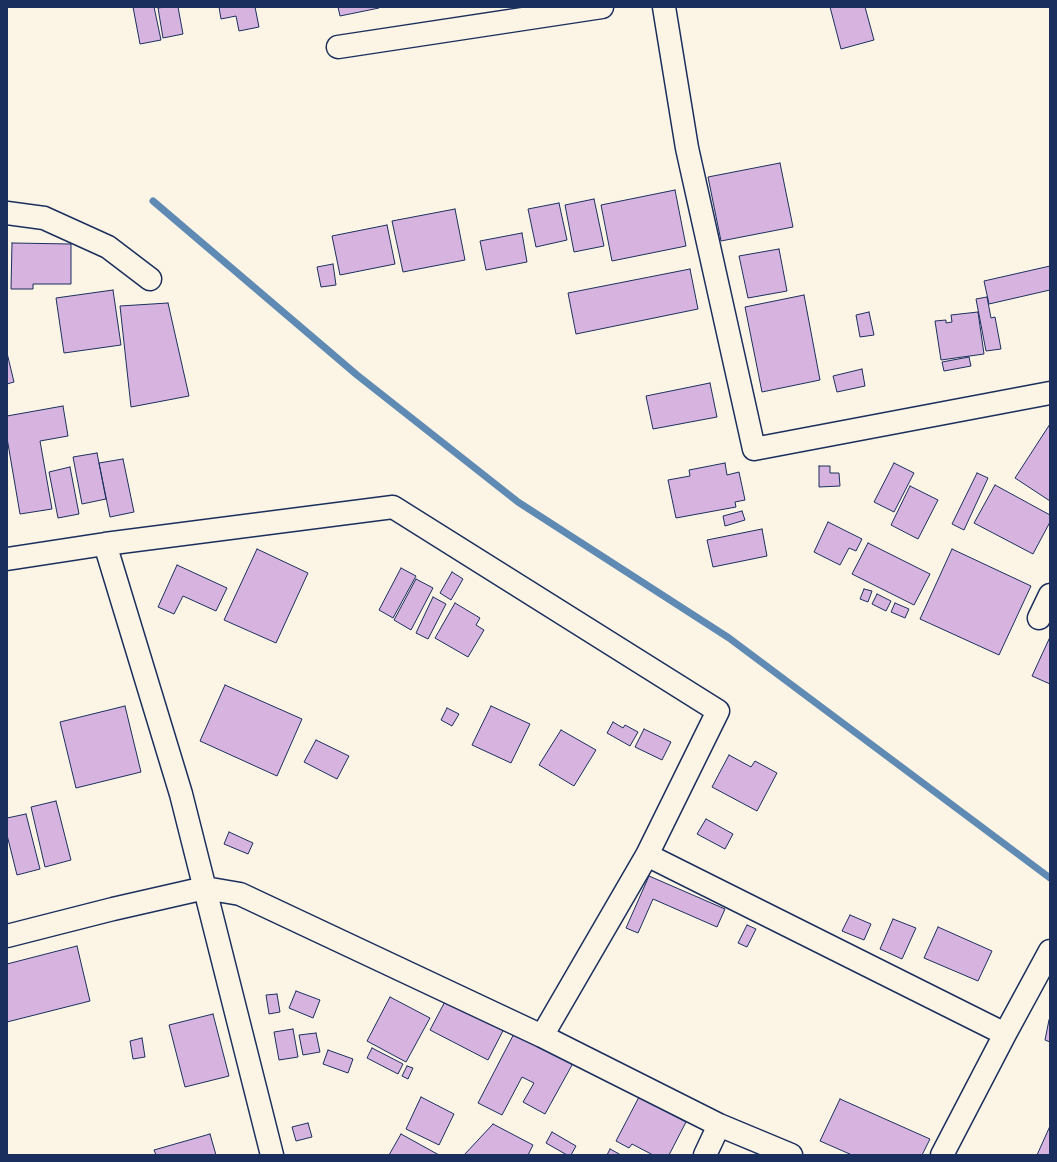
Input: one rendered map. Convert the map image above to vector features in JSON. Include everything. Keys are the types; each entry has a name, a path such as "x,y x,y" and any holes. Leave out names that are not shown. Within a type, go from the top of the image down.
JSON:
{"street":[{"path":"338,47 602,7"},
{"path":"664,7 687,148 754,449 1050,393"},
{"path":"7,213 44,218 108,247 150,279"},
{"path":"7,560 105,544 393,506 718,711 647,855 542,1036"},
{"path":"105,544 181,794 272,1155"},
{"path":"1039,618 1050,594"},
{"path":"647,855 1005,1034"},
{"path":"7,936 113,909 205,888 240,894 542,1036 719,1125 792,1155"},
{"path":"942,1155 1050,951"},
{"path":"705,1155 719,1125"}],"building":[{"path":"133,7 154,7 161,40 140,44"},
{"path":"178,7 183,34 163,38 158,8"},
{"path":"219,7 255,7 259,27 239,31 236,16 221,19"},
{"path":"338,7 379,7 379,8 340,16"},
{"path":"830,7 865,7 874,40 841,49"},
{"path":"780,163 793,227 721,241 708,177"},
{"path":"675,190 686,246 612,261 601,205"},
{"path":"594,199 604,246 574,252 565,205"},
{"path":"559,203 567,240 536,247 528,209"},
{"path":"455,209 465,260 403,272 392,221"},
{"path":"387,225 395,264 340,275 332,236"},
{"path":"522,233 527,262 486,270 480,241"},
{"path":"12,243 71,244 71,284 33,284 33,289 11,289"},
{"path":"779,249 787,291 748,298 739,256"},
{"path":"333,264 336,285 321,287 317,267"},
{"path":"1050,266 1050,290 989,304 984,281"},
{"path":"690,269 698,309 576,334 568,293"},
{"path":"113,290 121,345 64,353 56,298"},
{"path":"804,295 820,380 762,392 745,307"},
{"path":"987,297 991,318 995,317 1001,349 986,351 976,299"},
{"path":"168,303 189,396 131,407 120,306"},
{"path":"869,312 874,335 860,337 856,315"},
{"path":"978,312 984,354 941,360 935,321 946,320 946,323 952,322 951,315"},
{"path":"7,353 14,382 7,384"},
{"path":"969,357 971,366 944,371 942,362"},
{"path":"862,369 865,386 837,392 833,376"},
{"path":"710,383 717,417 653,429 646,396"},
{"path":"63,406 68,436 40,441 52,509 20,514 7,438 7,416"},
{"path":"1050,424 1050,501 1015,478"},
{"path":"97,453 106,499 82,504 73,457"},
{"path":"123,459 134,512 110,517 99,463"},
{"path":"725,463 727,475 739,472 745,500 735,502 736,507 676,518 668,480 690,476 689,470"},
{"path":"894,463 914,473 894,512 874,502"},
{"path":"819,466 830,466 830,473 839,473 840,486 819,487"},
{"path":"70,467 79,514 58,518 49,472"},
{"path":"977,473 988,478 964,530 952,524"},
{"path":"995,485 1050,515 1050,522 1033,554 974,523"},
{"path":"910,486 938,500 918,539 891,525"},
{"path":"742,511 745,520 725,526 723,516"},
{"path":"828,522 862,539 856,551 849,548 840,565 814,552"},
{"path":"762,529 767,556 713,567 707,540"},
{"path":"868,543 930,574 914,605 852,574"},
{"path":"257,549 308,573 276,643 224,620"},
{"path":"952,549 1031,586 999,655 920,619"},
{"path":"177,565 227,588 216,611 183,596 174,614 158,607"},
{"path":"401,568 416,576 393,618 379,610"},
{"path":"452,572 463,579 451,600 440,593"},
{"path":"416,579 433,588 411,630 394,620"},
{"path":"864,589 872,591 868,602 860,599"},
{"path":"877,594 891,601 886,611 872,604"},
{"path":"433,597 446,604 428,639 416,633"},
{"path":"455,603 480,618 476,625 484,630 468,657 435,638"},
{"path":"895,603 909,609 905,618 891,612"},
{"path":"1050,637 1050,684 1032,676"},
{"path":"225,685 302,719 277,776 200,741"},
{"path":"125,706 141,772 76,788 60,722"},
{"path":"491,706 530,724 511,763 472,745"},
{"path":"447,708 459,714 452,726 441,720"},
{"path":"613,722 623,728 625,725 638,732 630,746 607,733"},
{"path":"644,729 671,742 662,760 635,747"},
{"path":"561,730 596,750 574,786 539,765"},
{"path":"316,740 349,756 337,779 304,762"},
{"path":"729,755 751,767 755,761 777,773 757,811 712,787"},
{"path":"56,801 71,860 45,867 31,807"},
{"path":"26,814 40,869 17,875 7,835 7,818"},
{"path":"706,819 733,834 725,849 697,834"},
{"path":"229,832 253,843 248,854 224,844"},
{"path":"649,876 725,909 717,927 653,899 638,933 626,928"},
{"path":"850,915 871,924 864,940 842,931"},
{"path":"893,919 916,928 902,959 880,949"},
{"path":"747,925 756,929 747,947 738,943"},
{"path":"938,927 992,951 978,981 924,958"},
{"path":"77,946 90,1001 7,1022 7,964"},
{"path":"296,991 320,1000 313,1018 289,1008"},
{"path":"450,992 508,1021 488,1060 430,1030"},
{"path":"277,994 280,1012 269,1014 266,995"},
{"path":"390,997 430,1018 406,1062 367,1041"},
{"path":"213,1014 229,1076 185,1087 169,1025"},
{"path":"1050,1020 1050,1042 1045,1040"},
{"path":"518,1026 577,1056 545,1114 523,1102 534,1083 522,1077 502,1115 478,1103"},
{"path":"293,1029 298,1057 279,1060 274,1032"},
{"path":"316,1033 320,1052 303,1055 299,1035"},
{"path":"142,1038 145,1057 133,1059 130,1041"},
{"path":"372,1048 403,1064 398,1074 367,1058"},
{"path":"328,1050 353,1059 348,1073 323,1064"},
{"path":"407,1066 413,1068 408,1079 402,1076"},
{"path":"421,1097 454,1114 439,1145 406,1129"},
{"path":"639,1097 686,1122 669,1155 653,1155 632,1144 629,1148 616,1141"},
{"path":"840,1099 930,1139 922,1155 852,1155 820,1141"},
{"path":"308,1123 312,1137 296,1141 292,1127"},
{"path":"493,1124 533,1145 528,1155 464,1155"},
{"path":"1050,1126 1050,1155 1037,1155"},
{"path":"552,1132 576,1146 571,1155 567,1155 546,1143"},
{"path":"210,1134 216,1155 156,1155 154,1150"},
{"path":"401,1134 439,1155 389,1155"},
{"path":"610,1149 621,1155 607,1155"}],"waterway":[{"path":"153,201 357,375 518,502 729,638 1050,878"}]}
